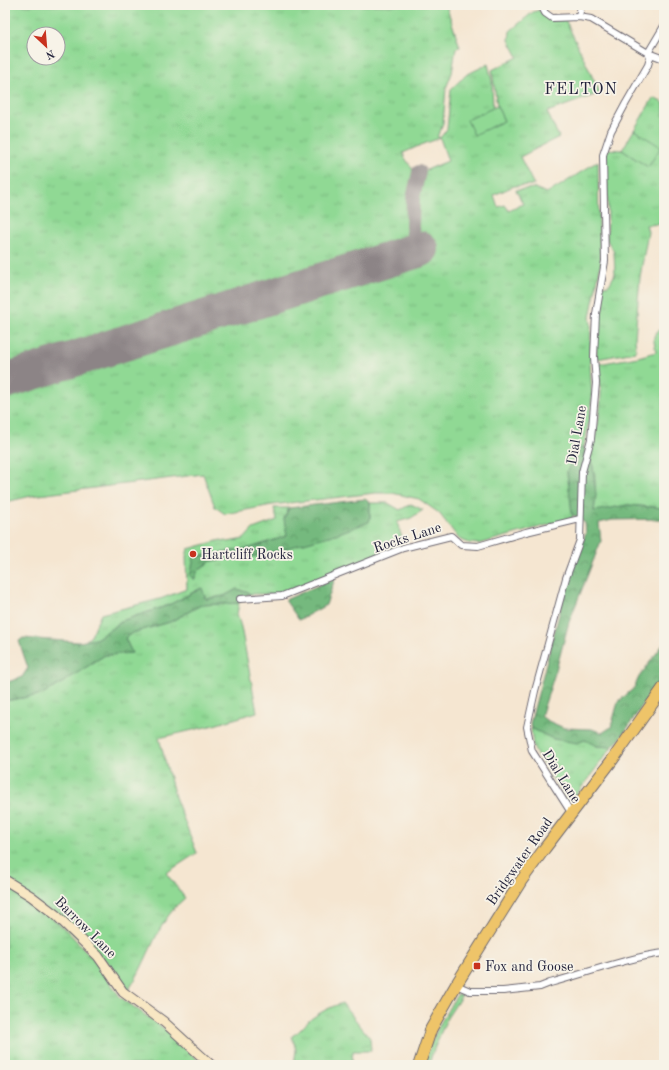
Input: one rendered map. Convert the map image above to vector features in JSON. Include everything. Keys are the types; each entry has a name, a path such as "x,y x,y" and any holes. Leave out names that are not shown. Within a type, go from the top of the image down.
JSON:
{"highway":[{"name":"Bridgwater Road","path":"419,1065 431,1029 456,985 521,881 613,759 664,687"}],"main road":[{"name":"Barrow Lane","path":"5,880 31,896 56,915 98,956 123,992 164,1022 211,1065"}],"street":[{"path":"540,5 545,13 552,18 579,17 591,19 648,53 664,59"},
{"path":"579,17 581,5"},
{"name":"Dial Lane","path":"572,814 532,751 527,727 535,691 566,578 580,540 582,472 591,439 596,383 594,357 596,314 605,261 603,156 611,131 648,65 650,58 648,53 664,26"},
{"name":"Rocks Lane","path":"240,599 282,596 403,548 451,536 461,545 478,546 526,532 580,520"},
{"path":"456,985 470,991 503,991 540,987 647,955 664,953"}],"green space":[{"path":"5,5 446,5 460,47 456,48 452,73 446,88 443,123 437,136 440,138 403,153 414,175 409,221 409,241 407,246 399,252 5,376"},
{"path":"539,10 550,20 565,19 600,93 547,112 559,137 520,157 534,185 514,186 494,195 498,207 505,205 509,211 523,204 516,190 535,188 546,193 598,161 601,263 590,317 592,398 584,447 578,449 567,471 573,518 478,544 469,543 459,539 439,513 419,499 392,493 375,493 272,505 225,514 215,507 203,474 31,496 6,502 5,504 5,386 418,255 422,251 414,228 416,198 424,171 448,161 440,138 447,129 451,89 466,75 488,64 492,81 493,108 468,120 504,121 497,106 492,70 518,57 509,40 510,31 533,12"},
{"path":"653,98 664,103 664,224 646,225 648,232 640,277 635,352 597,359 597,322 603,286 609,285 615,274 614,252 607,240 607,149 622,150 648,167 660,147 634,130"},
{"path":"497,106 504,121 474,135 467,120"},
{"path":"634,130 661,147 648,167 622,150"},
{"path":"664,328 664,508 627,505 594,512 595,477 589,457 596,433 601,400 598,364 638,357 656,352 654,337 657,332"},
{"path":"584,447 593,466 596,495 594,511 627,505 664,508 664,519 612,520 599,523 601,541 569,622 556,670 541,716 546,720 564,728 592,729 602,733 611,727 618,702 634,688 639,677 664,643 664,673 620,739 612,747 597,746 585,740 577,743 553,739 531,728 530,724 569,577 586,533 585,523 572,514 567,471 578,449"},
{"path":"365,499 370,503 369,522 336,534 262,555 211,561 198,570 194,580 190,576 194,557 250,548 287,536 284,519 289,508"},
{"path":"370,503 388,503 400,510 411,504 423,510 411,518 397,522 403,541 401,545 283,593 251,594 237,589 224,596 206,599 201,588 169,605 124,620 96,639 85,641 91,636 101,614 160,599 187,589 186,556 188,549 221,540 228,542 244,539 253,529 277,520 274,508 289,508 284,519 287,536 250,548 194,557 194,580 198,570 211,561 262,555 370,519"},
{"path":"335,578 326,605 299,620 285,600"},
{"path":"202,588 206,599 224,596 237,589 251,594 241,597 239,603 201,605 170,622 132,633 125,638 132,653 105,655 54,688 39,695 5,701 5,683 22,677 28,668 19,641 23,638 79,642 96,639 124,620 169,605"},
{"path":"239,603 237,614 241,627 257,712 214,725 159,738 175,797 197,853 166,873 185,898 166,919 159,930 135,980 127,992 107,962 5,877 5,701 39,695 54,688 105,655 132,653 125,638 132,633 170,622 201,605"},
{"path":"531,728 554,739 585,740 597,746 612,747 572,800 567,800 533,746"},
{"path":"5,886 44,911 68,932 102,968 120,997 166,1030 203,1065 5,1065"},
{"path":"457,995 462,995 447,1018 429,1065 424,1065 438,1028"},
{"path":"342,1003 370,1038 371,1051 353,1051 352,1062 362,1065 294,1065 296,1050 292,1036 314,1016"}],"taxiway":[{"path":"407,253 412,248 414,242 412,227 413,198 419,172"}],"runway":[{"path":"5,381 421,249"}],"place":[{"name":"Hartcliff Rocks","path":"193,554"},
{"name":"Fox and Goose","path":"477,966"}],"district":[{"name":"FELTON","path":"581,88"}]}
